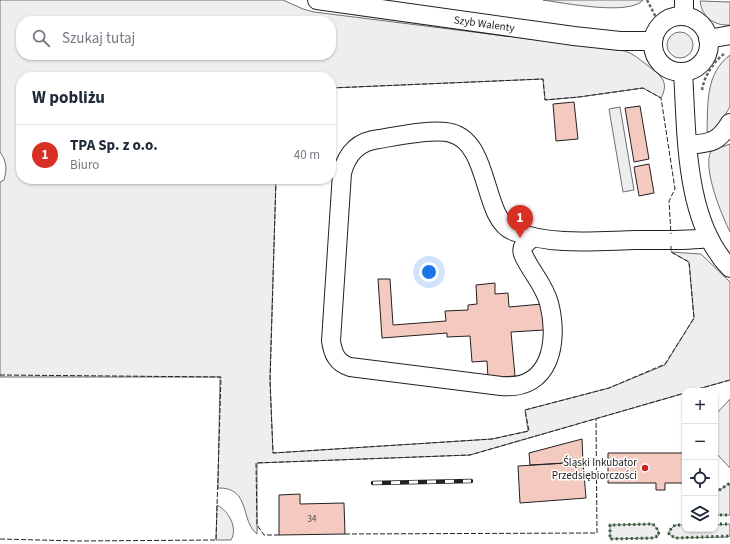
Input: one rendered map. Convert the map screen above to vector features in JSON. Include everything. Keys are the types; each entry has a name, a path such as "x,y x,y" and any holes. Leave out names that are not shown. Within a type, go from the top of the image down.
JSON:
{"street":[{"name":"Szyb Walenty","path":"317,0 574,36 620,41 657,33"},
{"path":"684,8 692,19 700,24 705,30 708,39 708,48 705,57 696,67 683,72 667,68 661,63 653,49 657,33 667,20 684,8"},
{"path":"708,39 730,35"},
{"path":"683,72 688,145 693,185 701,216 709,238 730,268"},
{"path":"688,145 712,142 723,135 730,123"},
{"path":"533,237 524,245 523,254 541,283 548,302 552,333 551,349 547,361 542,371 535,379 517,386 501,386 350,367 343,365 336,358 331,341 342,172 345,161 362,143 376,139 434,132 452,133 458,136 466,143 477,160 483,172 496,213 504,227 533,237 573,242 709,238"}],"path":[{"path":"647,0 657,33"}],"shaded area":[{"path":"0,0 283,0 314,12 625,51 639,59 660,75 664,83 664,92 661,98 643,88 545,100 543,79 336,88 336,72 16,72 16,184 276,184 270,376 273,453 492,439 528,431 525,410 609,388 665,365 694,318 689,262 671,252 701,254 730,282 730,380 702,388 682,388 682,394 470,455 257,463 257,534 248,521 244,506 236,493 228,489 218,488 220,377 0,377 0,182 4,180 6,172 5,162 0,152"},
{"path":"543,0 643,0 636,5 611,8 580,6"},
{"path":"700,1 730,2 730,25 719,24 706,16 701,7"},
{"path":"680,32 689,36 693,45 689,54 680,58 671,54 667,45 671,36"},
{"path":"730,55 730,107 714,132 707,132 708,100 712,80 716,71"},
{"path":"620,107 634,190 623,192 609,109"},
{"path":"730,144 730,232 714,192 709,169 709,159 711,151"},
{"path":"730,399 730,468 718,455 718,412"},
{"path":"730,483 730,515 718,515 718,491"},
{"path":"217,505 229,516 233,525 233,535 231,540 216,540"},
{"path":"653,524 658,530 659,535 654,538 610,539 610,525"},
{"path":"730,524 730,536 675,538 669,534 669,531 675,525 682,525 682,532 718,532 718,525"}],"building":[{"path":"574,102 578,139 556,141 553,104"},
{"path":"640,106 649,159 634,162 625,108"},
{"path":"649,164 654,193 639,196 634,167"},
{"path":"378,279 390,279 393,325 446,321 445,311 468,310 468,305 477,304 476,285 495,283 495,294 508,293 509,307 542,304 544,330 511,332 515,376 488,378 487,361 472,362 470,336 447,337 447,333 382,338"},
{"path":"582,439 583,462 530,465 529,453"},
{"name":"Śląski Inkubator Przedsiębiorczości","path":"608,453 682,453 682,483 665,483 665,490 656,490 656,483 608,483"},
{"path":"583,462 586,498 520,503 518,466"},
{"path":"300,494 300,504 344,503 345,534 279,535 279,495"}],"railway":[{"path":"373,483 471,481"}],"hedge":[{"path":"718,491 730,483"},
{"path":"718,515 730,515"},
{"path":"653,524 658,530 659,535 654,538 610,539 610,525 653,524"},
{"path":"718,524 730,524"},
{"path":"682,525 675,525 669,531 669,534 675,538 730,536"}],"fence":[{"path":"336,88 543,79 545,100 643,88 661,98 675,189 669,201 671,234"},
{"path":"276,184 270,383 273,453 492,439 529,431 525,410 609,388 665,364 694,318 689,262 671,252 671,246"},
{"path":"0,375 221,377 216,540 79,541 0,539"},
{"path":"702,388 730,380"},
{"path":"279,535 264,535 257,525 256,463 470,455 682,394"},
{"path":"345,534 597,533 596,419"}],"place":[{"name":"TPA Sp. z o.o.","path":"520,238"},
{"name":"Śląski Inkubator Przedsiębiorczości","path":"645,468"}]}
